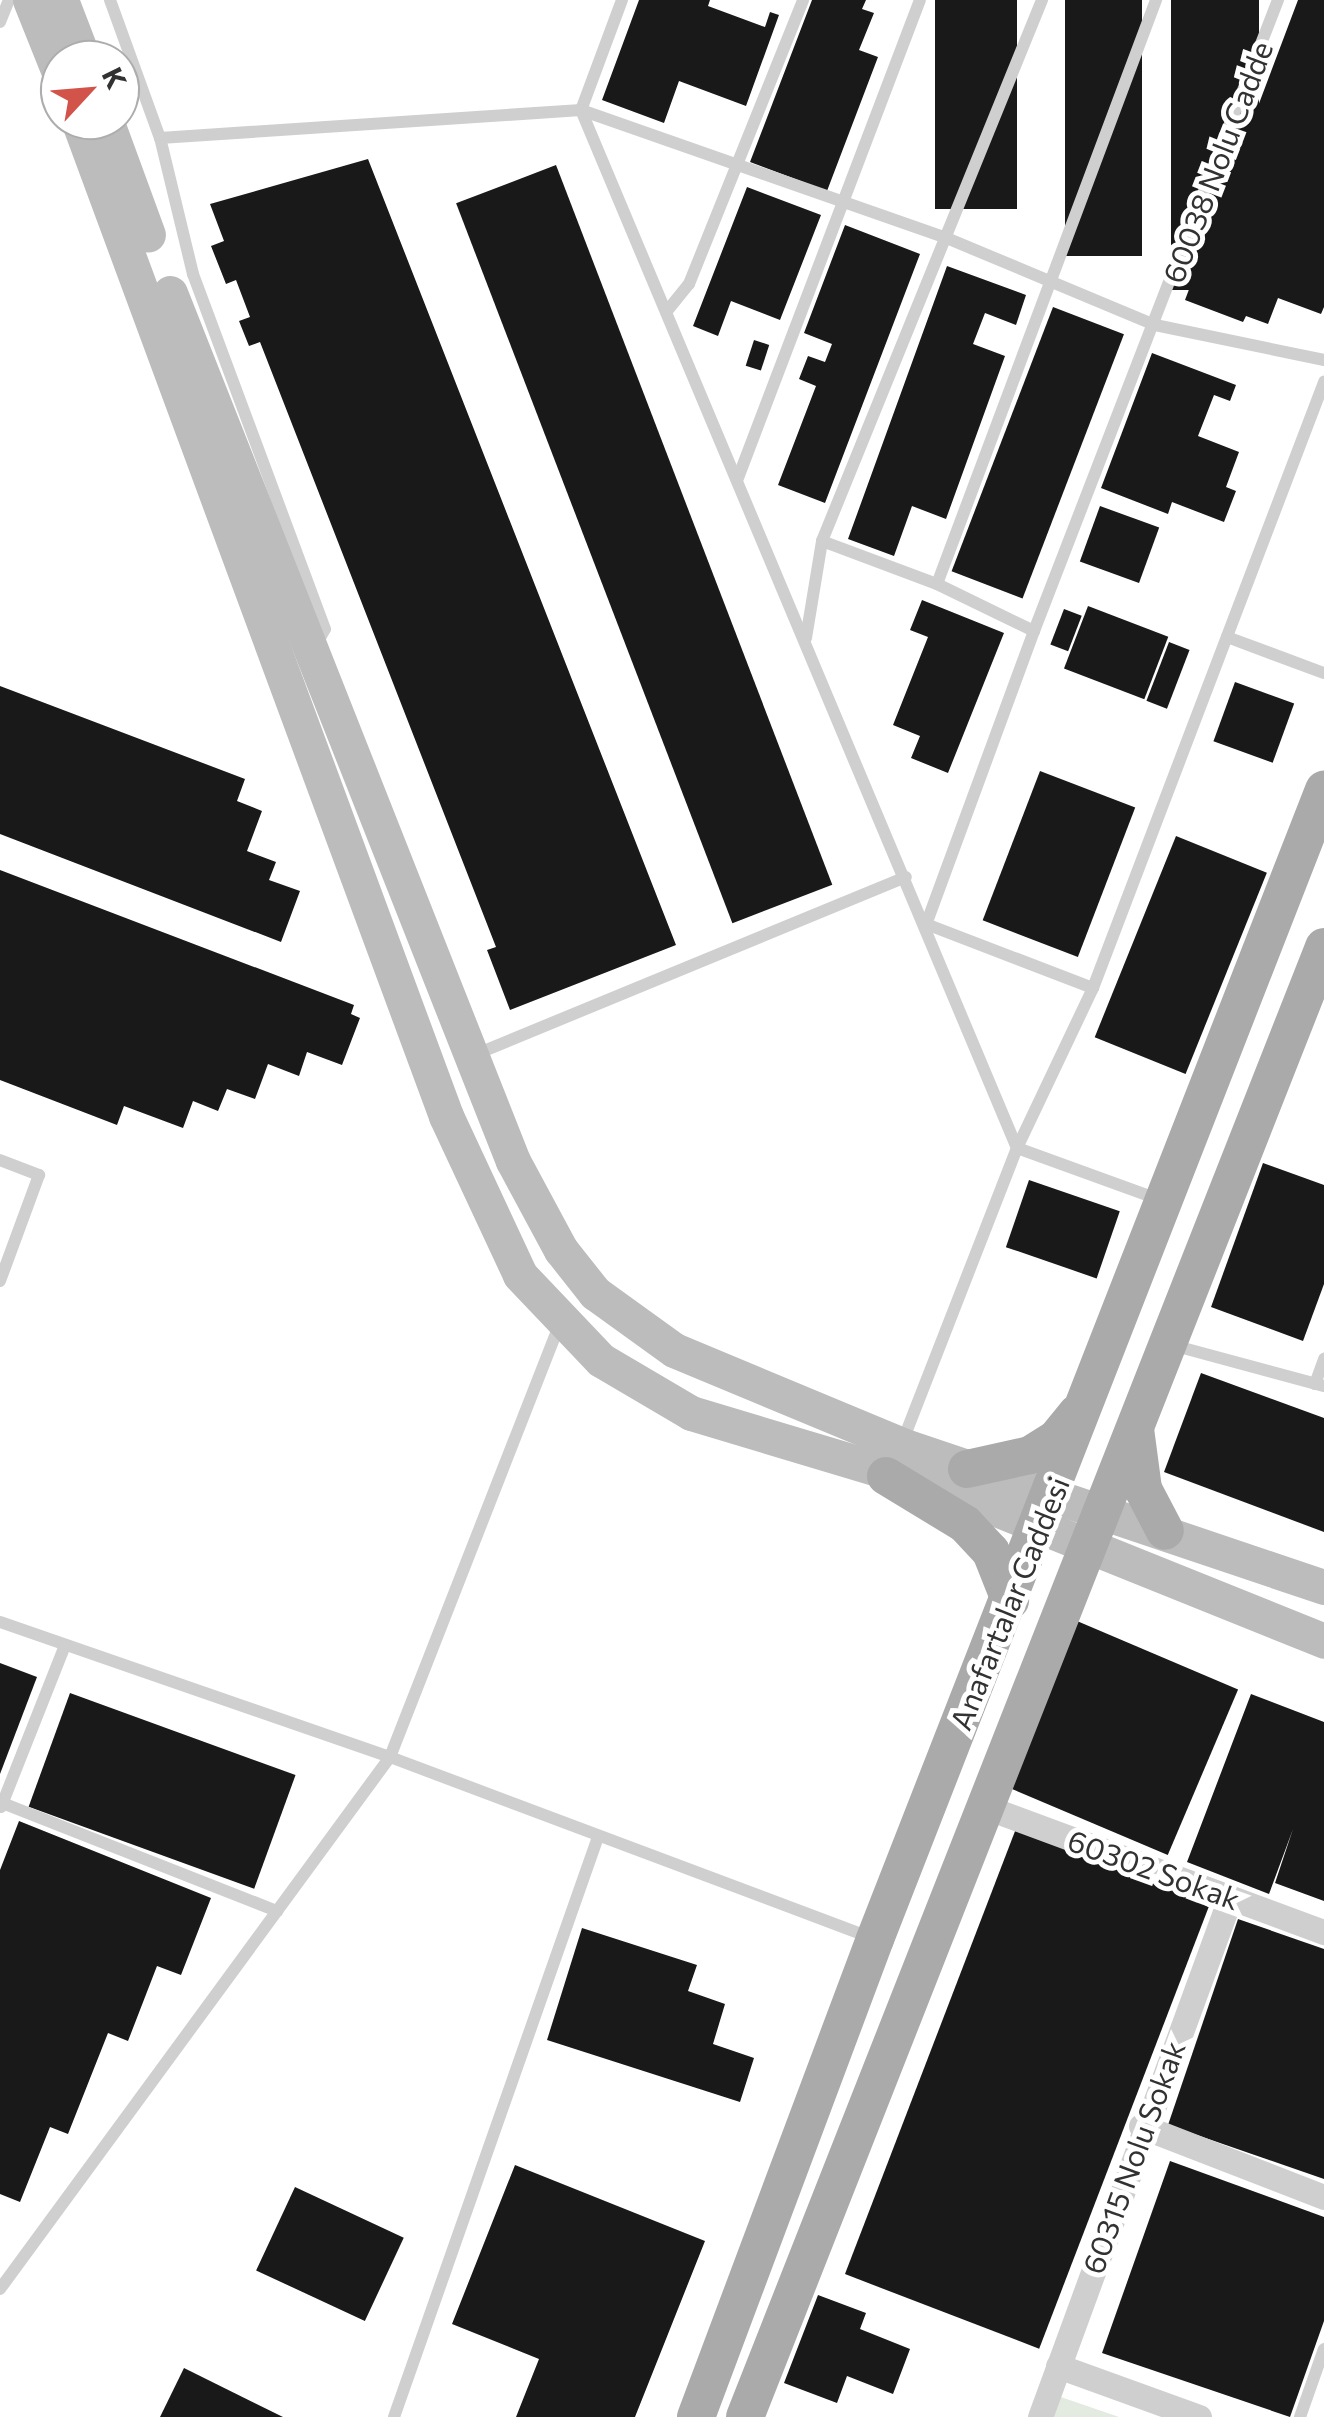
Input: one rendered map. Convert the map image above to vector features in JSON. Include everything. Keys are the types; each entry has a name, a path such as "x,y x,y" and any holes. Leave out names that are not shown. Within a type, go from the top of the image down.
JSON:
{"main road":[{"path":"30,0 46,40"},
{"path":"61,0 76,40"},
{"path":"87,140 150,273 297,659 446,1116 520,1275 601,1360 691,1412 894,1460 1093,1527 1324,1641"},
{"path":"112,140 150,273"},
{"path":"297,659 514,1160 561,1250 595,1293 674,1350 894,1460 992,1552 1010,1600"},
{"name":"Anafartalar Caddesi","path":"696,2417 875,1939 1091,1396 1324,790"},
{"name":"Anafartalar Caddesi","path":"745,2417 1324,947"},
{"path":"894,1460 966,1469 1030,1455 1056,1440 1091,1396"},
{"path":"1134,1422 1143,1489 1166,1531"},
{"path":"966,1469 1045,1512"},
{"path":"1093,1527 1166,1531 1324,1587"}],"street":[{"name":"60302 Sokak","path":"984,1806 1324,1932"},
{"name":"60315 Nolu Sokak","path":"1040,2417 1142,2126 1230,1898"},
{"path":"1142,2126 1324,2197"},
{"path":"1058,2366 1199,2417"}],"lane":[{"path":"0,22 9,0"},
{"path":"110,0 160,138 193,274 325,629 297,659"},
{"path":"622,0 582,110 1017,1148 1166,1202"},
{"path":"667,310 689,284 803,0"},
{"path":"738,478 920,0"},
{"path":"806,640 822,542 949,240 1042,0"},
{"path":"937,584 1156,0"},
{"name":"60038 Nolu Cadde","path":"926,924 1034,631 1278,0"},
{"path":"160,138 582,110 949,240 1155,325 1324,360"},
{"path":"894,1460 1017,1148 1093,988 1324,382"},
{"path":"822,542 937,584 1034,631"},
{"path":"1227,637 1324,673"},
{"path":"472,1056 906,877"},
{"path":"926,924 1093,988"},
{"path":"0,1160 39,1175 0,1281"},
{"path":"0,2289 390,1757 562,1319"},
{"path":"1166,1343 1319,1385 1324,1359"},
{"path":"0,1622 390,1757 875,1939"},
{"path":"66,1645 1,1805 277,1911"},
{"path":"394,2417 598,1837"},
{"path":"1300,2417 1324,2349"}],"shaded area":[{"path":"1055,2395 1119,2417 1048,2417"}],"building":[{"path":"639,0 710,0 708,6 765,27 770,12 779,15 746,106 679,81 664,123 602,100"},
{"path":"812,0 866,0 862,9 874,13 859,50 878,57 827,191 750,162"},
{"path":"935,0 1017,0 1017,209 935,209"},
{"path":"1065,0 1142,0 1142,256 1065,256"},
{"path":"1171,0 1259,0 1259,290 1171,290"},
{"path":"1298,0 1324,0 1324,307 1321,314 1278,298 1268,324 1246,316 1243,322 1185,300"},
{"path":"368,159 676,945 510,1010 487,950 496,947 260,342 249,346 239,321 250,317 236,280 226,284 211,246 224,241 210,204"},
{"path":"556,165 832,885 732,923 456,203"},
{"path":"747,187 821,215 780,320 731,301 718,336 693,326"},
{"path":"845,225 920,254 825,503 778,485 816,386 799,379 808,356 825,362 832,344 804,333"},
{"path":"947,266 1026,295 1016,325 985,313 973,344 1005,356 946,519 912,506 894,556 848,539"},
{"path":"1053,307 1124,334 1023,598 952,571"},
{"path":"754,340 769,345 761,371 746,366"},
{"path":"1152,353 1236,385 1230,401 1214,395 1198,436 1239,452 1226,487 1236,491 1224,522 1172,502 1168,514 1101,488"},
{"path":"1100,506 1159,528 1139,583 1080,561"},
{"path":"922,600 1004,633 948,773 911,758 920,736 893,725 928,637 910,630"},
{"path":"1088,606 1168,637 1144,699 1064,669"},
{"path":"1064,609 1082,616 1068,651 1050,644"},
{"path":"1169,642 1190,650 1167,709 1146,701"},
{"path":"1235,682 1294,704 1273,763 1213,741"},
{"path":"0,686 245,779 237,801 262,811 247,851 276,862 269,880 300,891 281,942 0,834"},
{"path":"1040,771 1135,808 1078,957 983,920"},
{"path":"1176,836 1267,873 1186,1074 1095,1037"},
{"path":"0,870 354,1005 351,1014 360,1018 342,1065 307,1052 299,1076 268,1064 255,1099 227,1089 218,1111 193,1101 183,1128 124,1106 117,1125 0,1080"},
{"path":"1263,1163 1324,1185 1324,1284 1303,1341 1211,1307"},
{"path":"1029,1180 1120,1211 1097,1278 1006,1247"},
{"path":"1201,1373 1324,1418 1324,1532 1164,1472"},
{"path":"1077,1621 1238,1689 1168,1855 1007,1787"},
{"path":"0,1663 37,1677 0,1774"},
{"path":"70,1693 296,1775 254,1889 29,1807"},
{"path":"1251,1694 1324,1722 1324,1901 1275,1883 1293,1829 1269,1894 1187,1862"},
{"path":"19,1821 211,1898 181,1975 157,1966 128,2041 108,2033 68,2134 50,2127 20,2202 0,2194 0,1870"},
{"path":"1017,1826 1211,1901 1039,2349 845,2274"},
{"path":"1238,1919 1324,1949 1324,2179 1168,2125"},
{"path":"582,1928 697,1965 688,1991 725,2004 713,2044 754,2058 740,2102 547,2040"},
{"path":"1170,2161 1324,2217 1324,2321 1290,2417 1102,2353"},
{"path":"515,2165 705,2241 635,2417 516,2417 539,2359 452,2324"},
{"path":"295,2187 404,2238 365,2321 256,2270"},
{"path":"818,2295 866,2313 860,2329 910,2349 893,2394 847,2376 837,2403 784,2383"},
{"path":"184,2368 283,2417 160,2417"}]}
